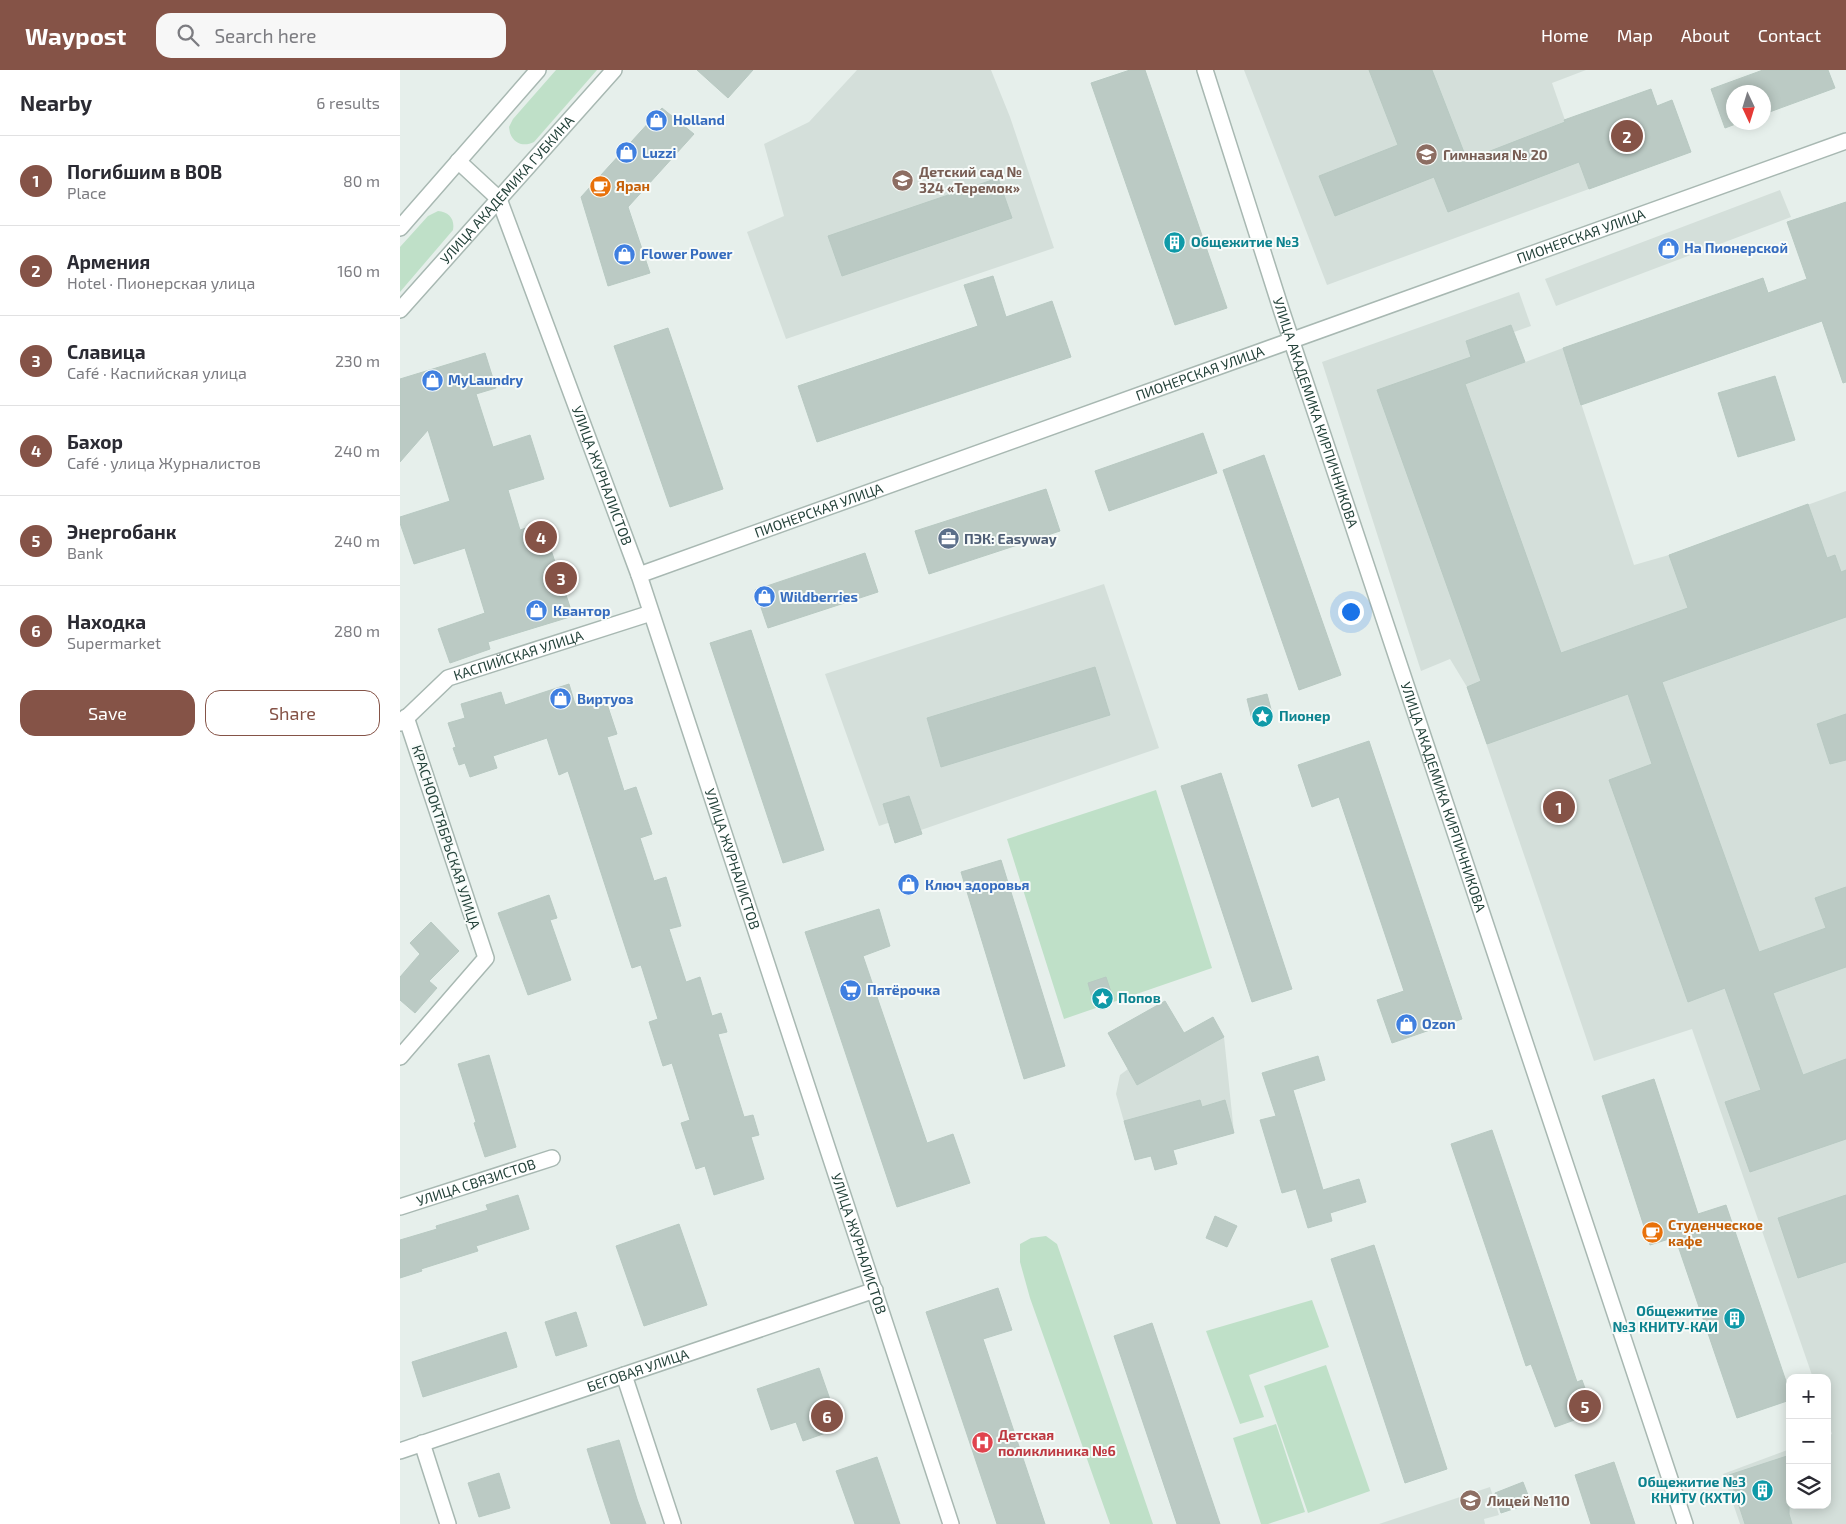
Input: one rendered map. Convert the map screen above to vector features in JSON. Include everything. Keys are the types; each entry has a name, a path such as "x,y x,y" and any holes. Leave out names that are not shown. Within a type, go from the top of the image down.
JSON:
{"street":[{"path":"400,228 538,70"},
{"name":"УЛИЦА АКАДЕМИКА ГУБКИНА","path":"400,310 614,70"},
{"name":"УЛИЦА АКАДЕМИКА КИРПИЧНИКОВА","path":"1205,70 1291,340 1684,1524"},
{"name":"ПИОНЕРСКАЯ УЛИЦА","path":"639,575 1846,141"},
{"path":"458,161 499,200"},
{"name":"УЛИЦА ЖУРНАЛИСТОВ","path":"499,200 639,575 951,1524"},
{"name":"КАСПИЙСКАЯ УЛИЦА","path":"403,720 448,678 651,612"},
{"name":"КРАСНООКТЯБРЬСКАЯ УЛИЦА","path":"400,1056 486,958 403,720"},
{"name":"УЛИЦА СВЯЗИСТОВ","path":"400,1207 552,1158"},
{"name":"БЕГОВАЯ УЛИЦА","path":"400,1451 875,1290"},
{"path":"624,1375 673,1524"},
{"path":"422,1444 448,1524"}],"shaded area":[{"name":"Детский сад № 324 «Теремок»","path":"857,70 991,70 1010,117 1054,248 786,339 747,232 784,216 764,144 809,122"},
{"name":"Гимназия № 20","path":"1244,70 1586,70 1552,83 1589,189 1327,285"},
{"name":"На Пионерской","path":"1780,190 1791,217 1556,306 1545,279"},
{"path":"1519,292 1531,326 1514,332 1511,325 1466,341 1479,379 1563,348 1634,565 1669,555 1846,491 1846,1524 1740,1524 1723,1474 1786,1450 1786,1509 1831,1509 1831,1374 1812,1374 1692,1029 1594,1061 1467,687 1450,659 1421,671 1322,362"},
{"path":"1104,584 1159,748 921,830 915,814 879,826 825,674"},
{"path":"1224,1037 1234,1133 1173,1150 1177,1164 1155,1170 1151,1156 1135,1160 1116,1094 1120,1075 1128,1069 1137,1085"},
{"name":"Лицей №110","path":"1490,1487 1499,1515 1484,1519 1485,1524 1379,1524"}],"green space":[{"path":"556,70 597,70 534,142 520,144 512,137 509,127 513,119"},
{"path":"438,211 445,213 452,219 453,230 400,292 400,247 428,216"},
{"path":"1156,790 1212,968 1064,1019 1007,839"},
{"path":"1046,1236 1057,1244 1153,1524 1110,1524 1030,1298 1020,1262 1020,1244 1031,1238"},
{"path":"1312,1300 1329,1347 1249,1375 1264,1417 1240,1424 1206,1331"},
{"path":"1326,1365 1370,1491 1308,1513 1264,1386"},
{"path":"1276,1424 1305,1512 1268,1524 1261,1524 1233,1438"}],"building":[{"path":"697,70 753,70 728,98"},
{"name":"Общежитие №3","path":"1130,70 1145,70 1227,308 1175,325 1091,83"},
{"path":"1369,70 1432,70 1467,160 1565,122 1564,120 1651,89 1657,106 1672,100 1691,152 1589,189 1579,162 1448,212 1434,177 1335,216 1319,176 1398,145"},
{"path":"1763,70 1828,70 1835,88 1771,111 1771,85 1726,85 1725,128 1711,89"},
{"path":"662,108 694,134 628,207 650,273 608,286 581,197"},
{"path":"998,178 1012,218 842,276 828,236"},
{"path":"1846,202 1846,382 1843,383 1822,321 1581,405 1563,348 1763,278 1768,293 1807,279 1787,222"},
{"path":"993,276 1006,317 1052,301 1071,357 817,442 798,386 978,326 964,285"},
{"path":"1511,325 1525,362 1465,384 1561,653 1688,608 1669,555 1808,504 1827,558 1835,555 1841,572 1846,570 1846,617 1662,682 1759,952 1826,928 1815,898 1846,887 1846,967 1773,993 1803,1075 1846,1059 1846,1139 1750,1172 1725,1102 1761,1090 1725,988 1688,1002 1609,780 1652,764 1628,694 1487,744 1467,687 1481,681 1377,390 1471,357 1466,341"},
{"path":"668,328 723,489 670,507 614,346"},
{"path":"485,353 496,388 476,394 493,447 530,435 544,479 508,490 520,530 542,523 573,616 488,642 490,649 450,663 438,629 485,613 465,548 414,564 400,523 400,517 450,501 428,430 400,462 400,379"},
{"path":"1775,376 1795,440 1738,457 1718,393"},
{"path":"1203,433 1217,473 1109,511 1095,471"},
{"path":"1264,455 1341,675 1299,690 1223,470"},
{"path":"1046,489 1060,531 929,574 915,531"},
{"path":"865,553 878,592 768,628 755,590"},
{"path":"751,630 824,850 783,863 710,643"},
{"path":"1095,667 1110,715 941,767 927,718"},
{"path":"569,684 575,704 604,695 617,734 607,737 624,791 636,787 652,834 640,838 654,881 666,877 681,926 669,929 686,982 700,977 712,1016 721,1013 727,1032 718,1034 744,1117 753,1115 759,1135 751,1137 764,1179 714,1195 705,1166 696,1169 681,1123 690,1120 672,1063 663,1066 649,1022 658,1019 641,965 632,968 568,771 559,775 547,738 493,756 497,768 470,777 465,763 459,765 453,748 456,747 448,723 465,718 461,704 501,692 505,705"},
{"path":"1267,694 1272,713 1252,719 1247,699"},
{"path":"1846,714 1846,760 1830,764 1817,724"},
{"path":"1369,741 1462,1019 1392,1043 1377,1000 1404,991 1339,797 1312,807 1298,765"},
{"path":"1221,773 1292,989 1252,1002 1181,786"},
{"path":"909,796 922,834 895,843 883,804"},
{"path":"1001,860 1065,1066 1024,1079 961,872"},
{"path":"549,895 557,918 550,920 571,980 528,995 498,913"},
{"path":"879,909 890,946 863,956 927,1143 953,1134 970,1183 897,1207 805,932"},
{"path":"431,922 459,951 429,981 437,988 415,1013 400,1000 400,977 420,954 410,943"},
{"path":"1106,977 1112,995 1093,1001 1088,983"},
{"path":"1165,1001 1184,1033 1213,1017 1224,1037 1137,1085 1108,1033"},
{"path":"489,1055 516,1147 485,1157 458,1064"},
{"path":"1318,1056 1325,1080 1293,1090 1323,1190 1359,1179 1366,1202 1330,1213 1332,1221 1308,1228 1296,1189 1282,1193 1260,1120 1276,1116 1262,1073"},
{"name":"Общежитие №3 КНИТУ-КАИ","path":"1654,1079 1698,1214 1726,1205 1786,1381 1786,1401 1737,1418 1675,1237 1650,1245 1602,1096"},
{"path":"1200,1100 1202,1107 1225,1100 1234,1133 1173,1150 1177,1164 1155,1170 1151,1156 1135,1160 1124,1121"},
{"path":"1492,1130 1577,1382 1582,1380 1594,1413 1555,1427 1531,1364 1526,1366 1451,1144"},
{"path":"518,1195 529,1229 476,1246 478,1251 421,1269 422,1271 400,1278 400,1240 437,1229 436,1226 488,1210 486,1205"},
{"path":"1846,1195 1846,1262 1798,1278 1778,1218"},
{"path":"1215,1216 1237,1226 1227,1247 1206,1238"},
{"path":"679,1224 707,1305 644,1326 616,1246"},
{"path":"1374,1245 1447,1469 1405,1483 1331,1259"},
{"path":"998,1288 1012,1330 983,1339 1045,1524 997,1524 926,1312"},
{"path":"576,1312 587,1346 556,1356 545,1322"},
{"path":"1152,1323 1220,1524 1177,1524 1114,1336"},
{"path":"506,1332 517,1367 423,1397 412,1362"},
{"path":"819,1368 840,1428 803,1441 796,1422 771,1430 757,1389"},
{"path":"619,1440 646,1524 611,1524 598,1484 587,1449"},
{"name":"Общежитие №3 КНИТУ (КХТИ)","path":"1786,1456 1786,1509 1789,1509 1792,1524 1745,1524 1729,1475"},
{"path":"877,1457 900,1524 855,1524 836,1471"},
{"path":"1614,1462 1635,1524 1591,1524 1575,1475"},
{"path":"499,1473 510,1508 479,1517 468,1483"},
{"path":"1523,1482 1531,1503 1501,1513 1495,1493"}],"place":[{"name":"Holland","path":"657,120"},
{"name":"Армения","path":"1627,136"},
{"name":"Luzzi","path":"626,153"},
{"name":"Гимназия № 20","path":"1427,155"},
{"name":"Детский сад № 324 «Теремок»","path":"903,180"},
{"name":"Яран","path":"600,186"},
{"name":"Общежитие №3","path":"1175,242"},
{"name":"На Пионерской","path":"1668,248"},
{"name":"Flower Power","path":"625,254"},
{"name":"MyLaundry","path":"432,380"},
{"name":"Бахор","path":"541,537"},
{"name":"ПЭК: Easyway","path":"948,539"},
{"name":"Славица","path":"561,578"},
{"name":"Wildberries","path":"764,597"},
{"name":"Квантор","path":"537,611"},
{"name":"Виртуоз","path":"561,699"},
{"name":"Пионер","path":"1263,716"},
{"name":"Погибшим в ВОВ","path":"1559,807"},
{"name":"Ключ здоровья","path":"909,885"},
{"name":"Пятёрочка","path":"851,990"},
{"name":"Попов","path":"1102,998"},
{"name":"Ozon","path":"1406,1024"},
{"name":"Студенческое кафе","path":"1652,1233"},
{"name":"Общежитие №3 КНИТУ-КАИ","path":"1734,1319"},
{"name":"Энергобанк","path":"1585,1406"},
{"name":"Находка","path":"827,1416"},
{"name":"Детская поликлиника №6","path":"982,1443"},
{"name":"Общежитие №3 КНИТУ (КХТИ)","path":"1762,1490"},
{"name":"Лицей №110","path":"1471,1501"}]}
